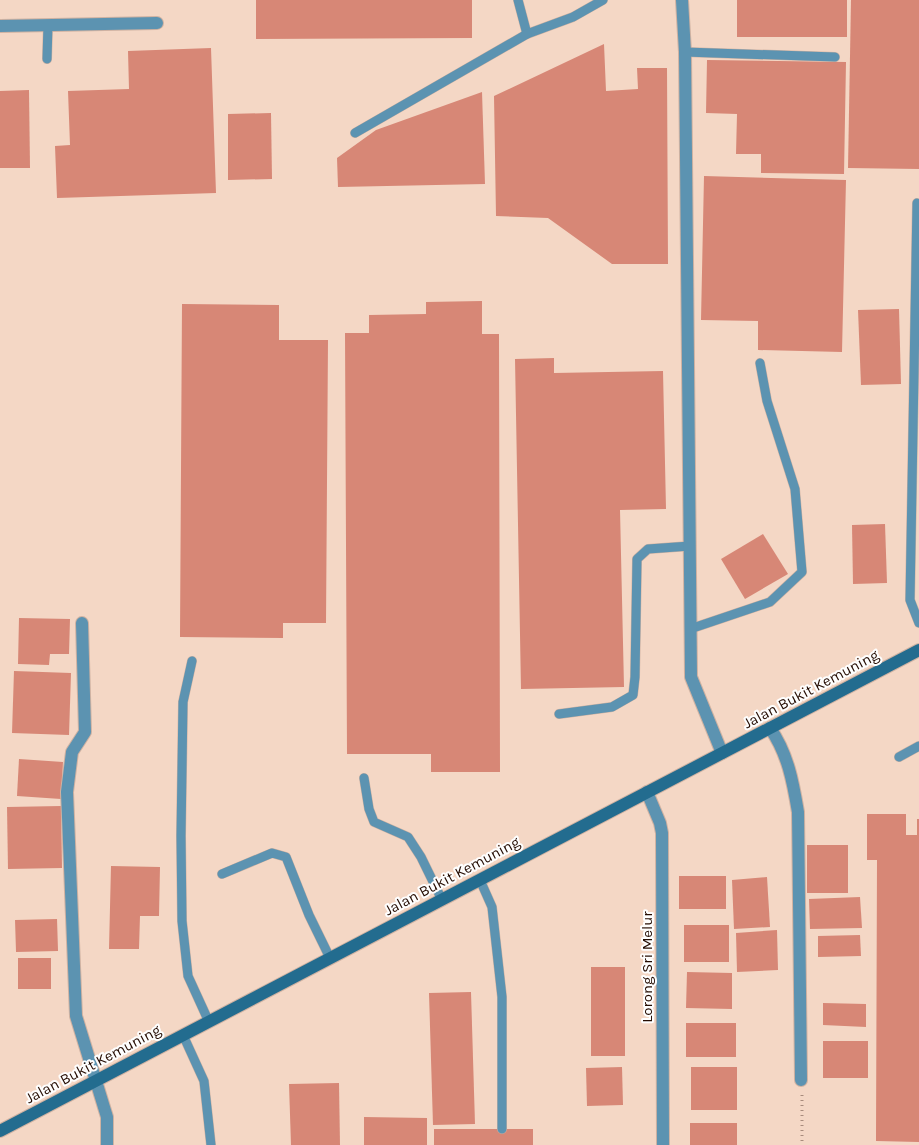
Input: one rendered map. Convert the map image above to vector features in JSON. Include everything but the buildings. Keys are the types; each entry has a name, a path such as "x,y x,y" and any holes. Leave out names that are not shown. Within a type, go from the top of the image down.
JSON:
{"main road":[{"name":"Jalan Bukit Kemuning","path":"0,1131 919,650"}],"street":[{"path":"682,0 685,52 691,677 722,753"},
{"path":"0,26 157,23"},
{"path":"82,623 85,732 72,752 67,792 76,1016 98,1080 108,1117 107,1145"},
{"path":"770,728 780,742 792,774 798,812 801,1080"},
{"name":"Lorong Sri Melur","path":"647,792 660,823 662,833 663,1145"}],"lane":[{"path":"518,0 527,34"},
{"path":"355,132 527,34 573,17 603,0"},
{"path":"47,59 48,25"},
{"path":"685,52 835,57"},
{"path":"917,202 910,600 919,624"},
{"path":"690,629 770,602 802,572 795,489 768,401 760,363"},
{"path":"559,714 612,707 633,695 638,559 648,549 690,546"},
{"path":"192,661 183,702 182,921 188,976 209,1022"},
{"path":"899,757 919,746"},
{"path":"364,778 369,809 374,822 408,838 421,857 442,900"},
{"path":"222,874 272,853 286,857 309,915 330,958"},
{"path":"480,880 492,907 502,997 502,1129"},
{"path":"183,1035 204,1080 211,1145"}],"path":[{"path":"801,1080 802,1145"}]}
